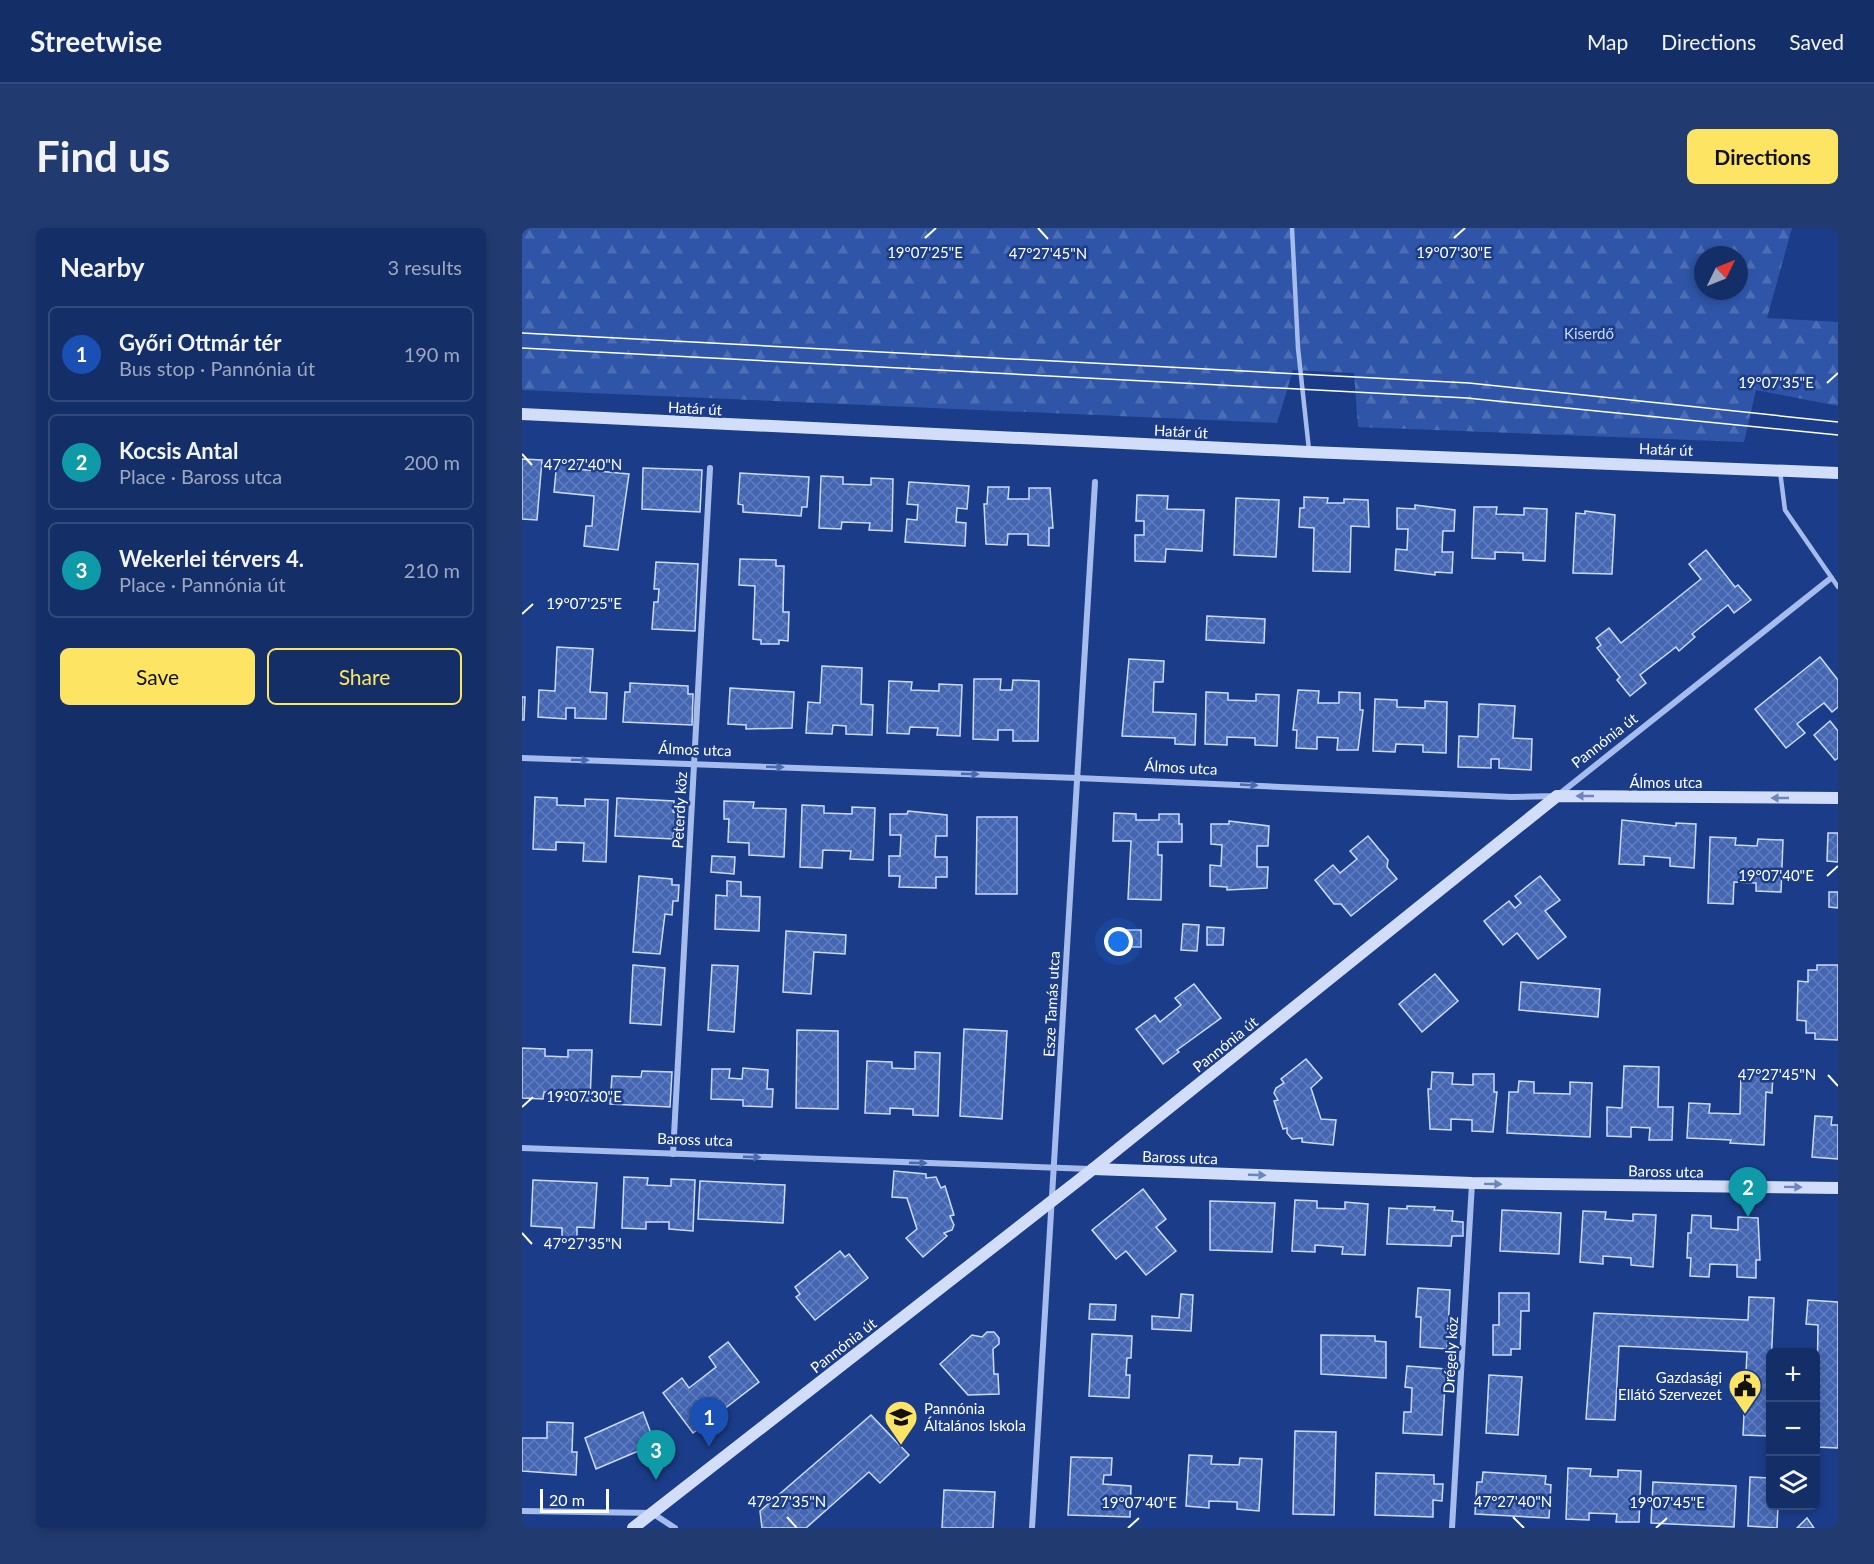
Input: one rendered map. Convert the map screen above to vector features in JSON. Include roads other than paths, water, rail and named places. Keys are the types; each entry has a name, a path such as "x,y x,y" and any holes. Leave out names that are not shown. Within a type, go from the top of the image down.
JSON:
{"street":[{"name":"Határ út","path":"522,414 1309,452 1780,468 1838,472"},
{"name":"Peterdy köz","path":"672,1154 710,468"},
{"name":"Esze Tamás utca","path":"1032,1528 1095,482"},
{"name":"Pannónia út","path":"633,1528 1053,1201 1831,578"},
{"name":"Álmos utca","path":"522,758 1077,778 1511,797 1838,798"},
{"name":"Baross utca","path":"522,1148 1472,1183 1838,1188"},
{"name":"Drégely köz","path":"1452,1528 1472,1183"},
{"path":"522,1511 652,1513 675,1528"}],"lane":[{"path":"1292,228 1298,348 1309,452"},
{"path":"1780,468 1785,510 1838,587"}],"tram line":[{"path":"522,333 1469,383 1838,422"},
{"path":"522,348 1467,398 1838,435"}],"place":[{"name":"Kocsis Antal","path":"1748,1217"},
{"name":"Gazdasági Ellátó Szervezet","path":"1745,1415"},
{"name":"Pannónia Általános Iskola","path":"901,1446"},
{"name":"Győri Ottmár tér","path":"709,1447"},
{"name":"Wekerlei térvers 4.","path":"656,1480"}],"park label":[{"name":"Kiserdő","path":"1589,333"}]}
